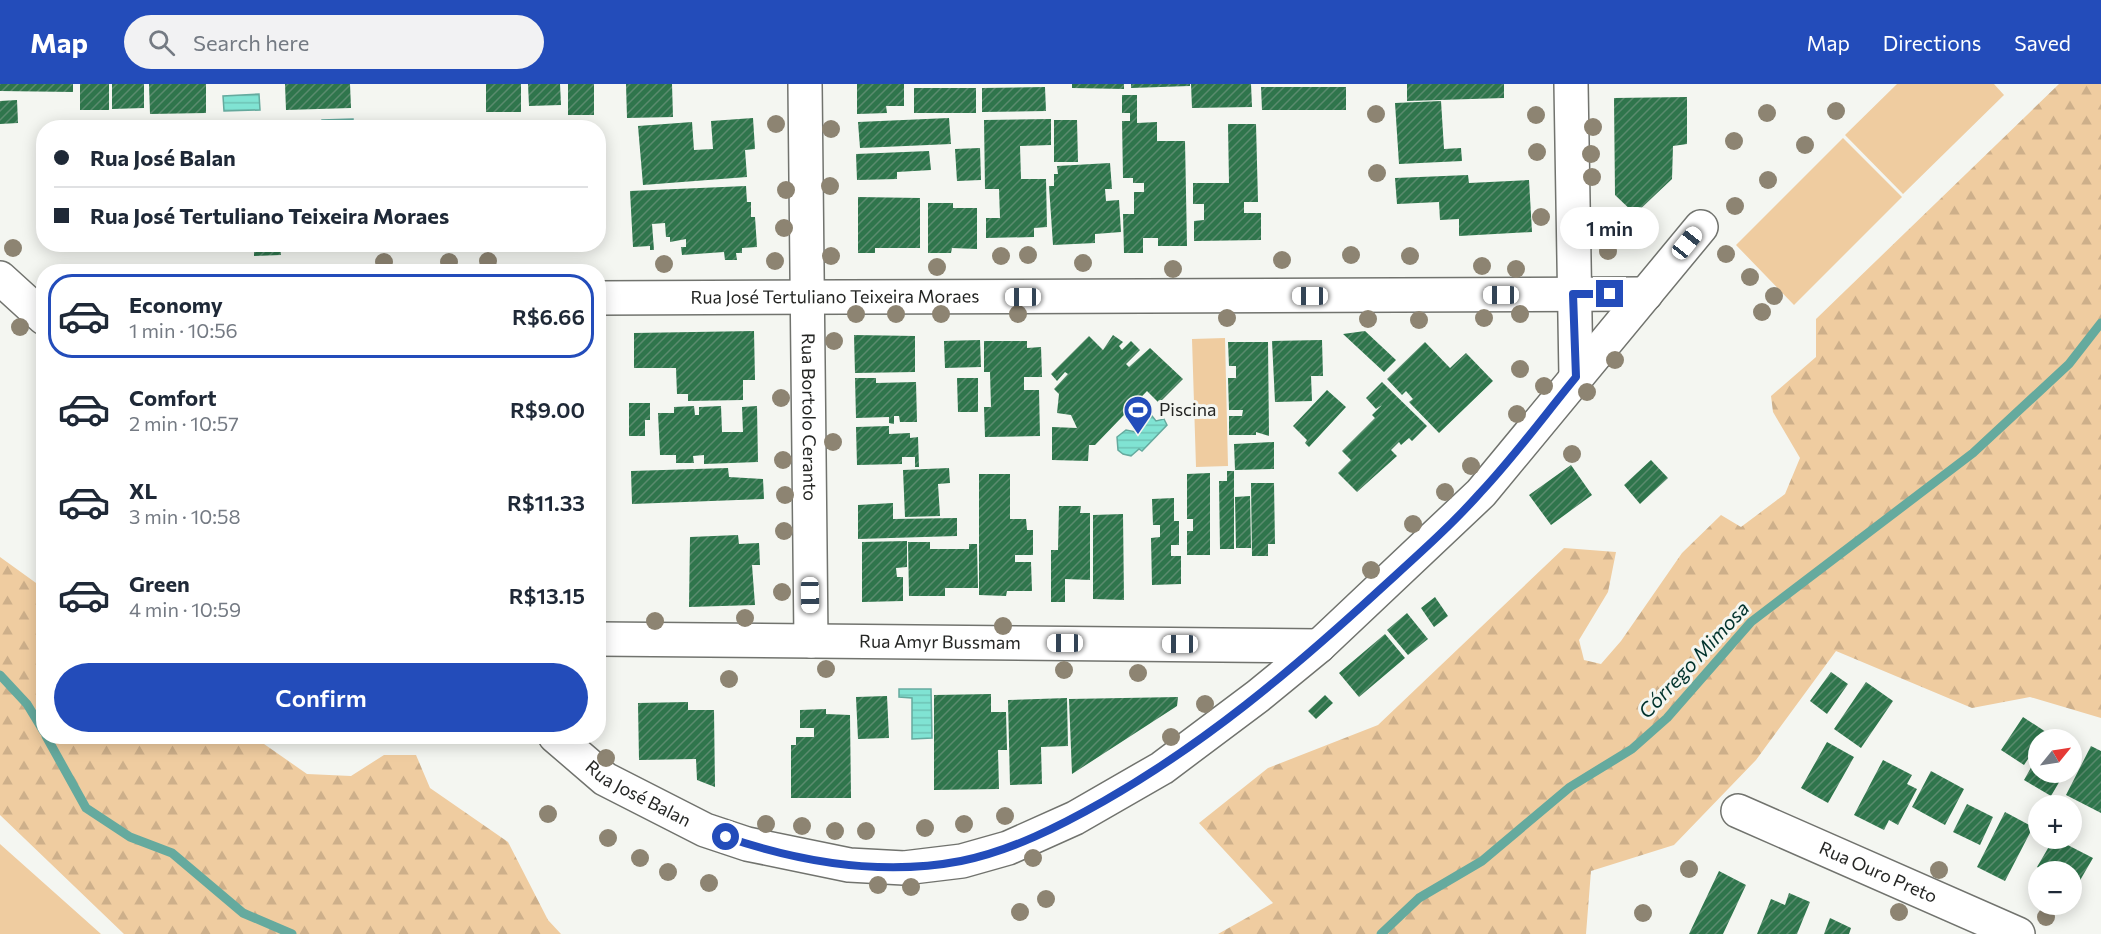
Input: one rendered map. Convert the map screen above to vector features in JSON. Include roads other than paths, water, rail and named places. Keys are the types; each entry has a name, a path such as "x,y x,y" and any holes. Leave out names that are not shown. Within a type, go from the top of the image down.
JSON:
{"street":[{"name":"Rua Bortolo Ceranto","path":"805,84 811,641"},
{"path":"1571,84 1576,377"},
{"name":"Rua José Balan","path":"564,744 606,779 705,830 747,844 849,865 904,868 962,861 1008,848 1076,818 1161,768 1258,696 1319,646 1481,493 1701,227"},
{"path":"0,278 36,307"},
{"name":"Rua José Tertuliano Teixeira Moraes","path":"606,298 1646,294"},
{"name":"Rua Amyr Bussmam","path":"606,639 1319,646"},
{"name":"Rua Ouro Preto","path":"1738,811 2018,934"}],"water":[{"path":"259,94 260,110 224,111 223,96"},
{"name":"Piscina","path":"1152,416 1156,421 1164,419 1167,425 1142,451 1139,449 1131,456 1118,450 1117,437 1126,430 1136,432"},
{"path":"899,689 931,689 932,738 912,739 912,698 899,697"}],"waterway":[{"name":"Córrego Mimosa","path":"1381,934 1419,898 1482,861 1570,787 1632,749 1667,718 1751,622 1973,453 2069,364 2101,323"},
{"path":"0,675 27,704 36,719"},
{"path":"50,744 86,808 130,837 172,853 243,913 292,934"}],"place":[{"name":"Piscina","path":"1138,436"}]}
